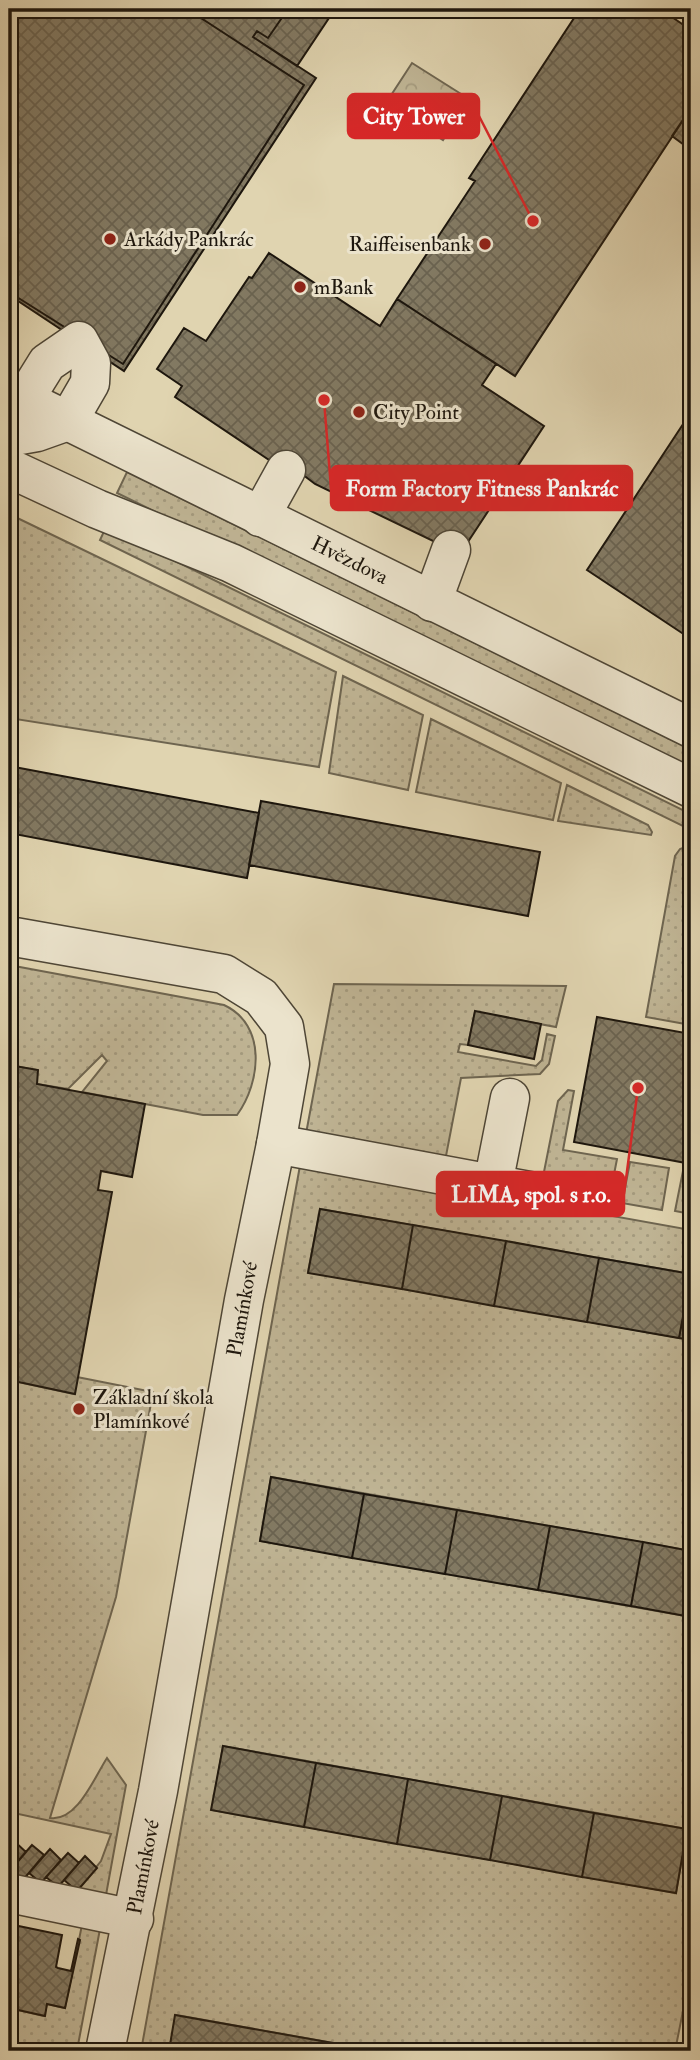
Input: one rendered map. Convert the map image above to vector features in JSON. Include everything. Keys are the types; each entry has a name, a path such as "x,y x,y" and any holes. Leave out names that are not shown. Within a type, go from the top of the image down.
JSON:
{"street":[{"path":"9,437 37,432 68,421 90,383 91,363 79,341 47,363 16,396"},
{"name":"Hvězdova","path":"16,396 691,728"},
{"path":"9,468 97,509 232,563 691,788"},
{"path":"260,517 286,470"},
{"path":"432,602 451,550"},
{"name":"Plamínkové","path":"9,936 224,974 261,997 284,1027 290,1064 244,1300 158,1791 105,2051"},
{"path":"493,1184 510,1098"},
{"path":"276,1144 540,1193"},
{"path":"9,1893 134,1919"}],"green space":[{"path":"412,63 469,99 443,140 386,103"},
{"path":"127,472 691,749 691,774 117,493"},
{"path":"9,514 336,672 319,767 9,718"},
{"path":"106,527 691,814 691,830 100,540"},
{"path":"343,676 423,715 408,790 329,773"},
{"path":"431,719 561,783 553,820 416,792"},
{"path":"567,785 648,825 651,835 558,821"},
{"path":"691,847 691,1025 646,1017 675,856 680,849"},
{"path":"9,965 224,1005 238,1014 248,1026 256,1055 251,1087 237,1115 203,1115 82,1092 107,1061 102,1055 68,1089 37,1084 37,1070 9,1065"},
{"path":"334,984 566,986 556,1027 475,1012 468,1045 460,1044 458,1052 536,1066 542,1060 547,1034 555,1036 549,1064 540,1074 461,1078 443,1161 305,1139"},
{"path":"568,1090 574,1091 563,1150 617,1159 609,1200 541,1187 558,1101"},
{"path":"301,1160 691,1230 691,1274 320,1209 308,1272 691,1340 691,1551 271,1477 260,1541 691,1617 691,1971 675,2051 378,2051 176,2015 169,2051 141,2051","holes":["223,1746 687,1829 676,1893 212,1810"]},
{"path":"630,1162 669,1168 662,1210 622,1203"},
{"path":"683,1171 691,1173 691,1214 675,1211"},
{"path":"77,1377 153,1392 116,1597 50,1818 60,1817 76,1806 107,1758 126,1785 104,1906 77,1891 101,1861 111,1834 9,1812 9,1380 74,1394"},
{"path":"83,1920 100,1929 78,2045 74,2051 9,2051 9,2008 44,2016 47,2004 65,2008"}],"building":[{"name":"Arkády Pankrác","path":"9,9 288,9 268,38 257,31 253,37 316,78 124,371 9,295"},
{"name":"Arkády Pankrác","path":"9,9 187,9 304,85 123,364 9,292"},
{"path":"288,9 335,9 297,66 253,37 257,31 268,38"},
{"path":"580,9 627,9 635,14 639,9 660,9 691,30 691,108 515,376 397,299 475,181 469,178"},
{"path":"691,108 691,150 672,136"},
{"name":"City Point","path":"269,253 380,326 397,299 496,364 482,385 544,426 460,554 315,484 294,468 290,474 175,397 182,386 157,369 184,328 206,341 249,277 252,278"},
{"path":"691,412 691,639 587,570"},
{"path":"9,766 259,813 247,878 9,833"},
{"path":"261,801 540,852 528,916 249,865"},
{"path":"475,1011 541,1024 534,1059 468,1045"},
{"path":"597,1017 691,1034 691,1164 574,1142"},
{"path":"9,1065 38,1070 37,1084 145,1104 132,1177 101,1171 98,1190 112,1192 75,1394 9,1380"},
{"path":"320,1209 413,1225 402,1289 308,1273"},
{"path":"413,1225 506,1241 494,1306 402,1289"},
{"path":"506,1241 599,1258 587,1322 494,1306"},
{"path":"599,1258 691,1274 679,1338 587,1322"},
{"path":"691,1277 691,1340 679,1338"},
{"path":"271,1477 364,1494 352,1558 260,1541"},
{"path":"364,1494 457,1510 445,1574 352,1558"},
{"path":"457,1510 550,1526 538,1590 445,1574"},
{"path":"550,1526 643,1542 631,1606 538,1590"},
{"path":"643,1542 691,1551 691,1617 631,1606"},
{"path":"223,1746 316,1763 304,1827 211,1810"},
{"path":"316,1763 408,1779 397,1844 304,1827"},
{"path":"408,1779 502,1796 490,1860 397,1844"},
{"path":"502,1796 594,1813 582,1877 490,1860"},
{"path":"594,1813 687,1829 676,1893 582,1877"},
{"path":"14,1841 26,1852 9,1872 9,1847"},
{"path":"32,1845 44,1855 23,1880 11,1869"},
{"path":"50,1849 61,1860 41,1883 29,1873"},
{"path":"68,1853 79,1863 58,1887 46,1877"},
{"path":"85,1856 97,1868 77,1891 64,1880"},
{"path":"9,1924 62,1935 56,1967 71,1971 78,1939 80,1940 65,2008 47,2004 45,2016 9,2008"},
{"path":"175,2015 378,2051 169,2051"}],"place":[{"name":"City Tower","path":"533,221"},
{"name":"Arkády Pankrác","path":"110,239"},
{"name":"Raiffeisenbank","path":"485,244"},
{"name":"mBank","path":"300,287"},
{"name":"Form Factory Fitness Pankrác","path":"324,400"},
{"name":"City Point","path":"359,412"},
{"name":"LIMA, spol. s r.o.","path":"638,1088"},
{"name":"Základní škola Plamínkové","path":"79,1409"}]}
